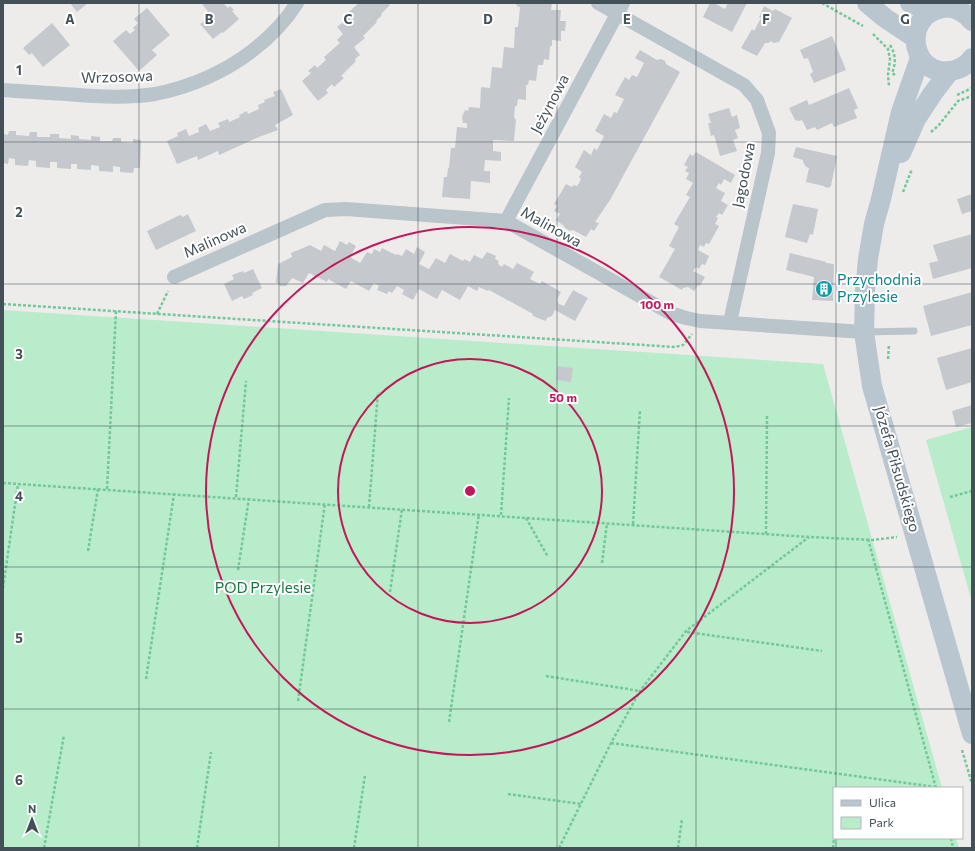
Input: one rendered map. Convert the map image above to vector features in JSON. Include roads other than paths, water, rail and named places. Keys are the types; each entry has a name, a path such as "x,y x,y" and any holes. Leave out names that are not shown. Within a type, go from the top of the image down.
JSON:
{"street":[{"name":"Wrzosowa","path":"3,90 101,96 131,96 154,94 173,90 214,75 236,63 271,35 288,17 297,3"},
{"name":"Jagodowa","path":"598,3 621,8 744,85 758,100 768,133 768,153 730,322"},
{"path":"867,3 885,18 914,38"},
{"path":"910,3 930,12"},
{"path":"972,21 957,6 930,12 920,23 914,38 920,58 926,64 941,71 950,71 960,68 972,58"},
{"name":"Jeżynowa","path":"506,221 621,8"},
{"name":"Józefa Piłsudskiego","path":"920,58 901,112 874,224 868,259 864,332 872,386 916,533 972,734"},
{"name":"Józefa Piłsudskiego","path":"881,199 916,119 950,71"},
{"name":"Malinowa","path":"174,277 325,210 346,209 506,221 670,313 700,321 864,332"}],"lane":[{"path":"864,332 914,331"}],"place":[{"name":"Przychodnia Przylesie","path":"824,289"}],"park label":[{"name":"POD Przylesie","path":"263,588"}]}
